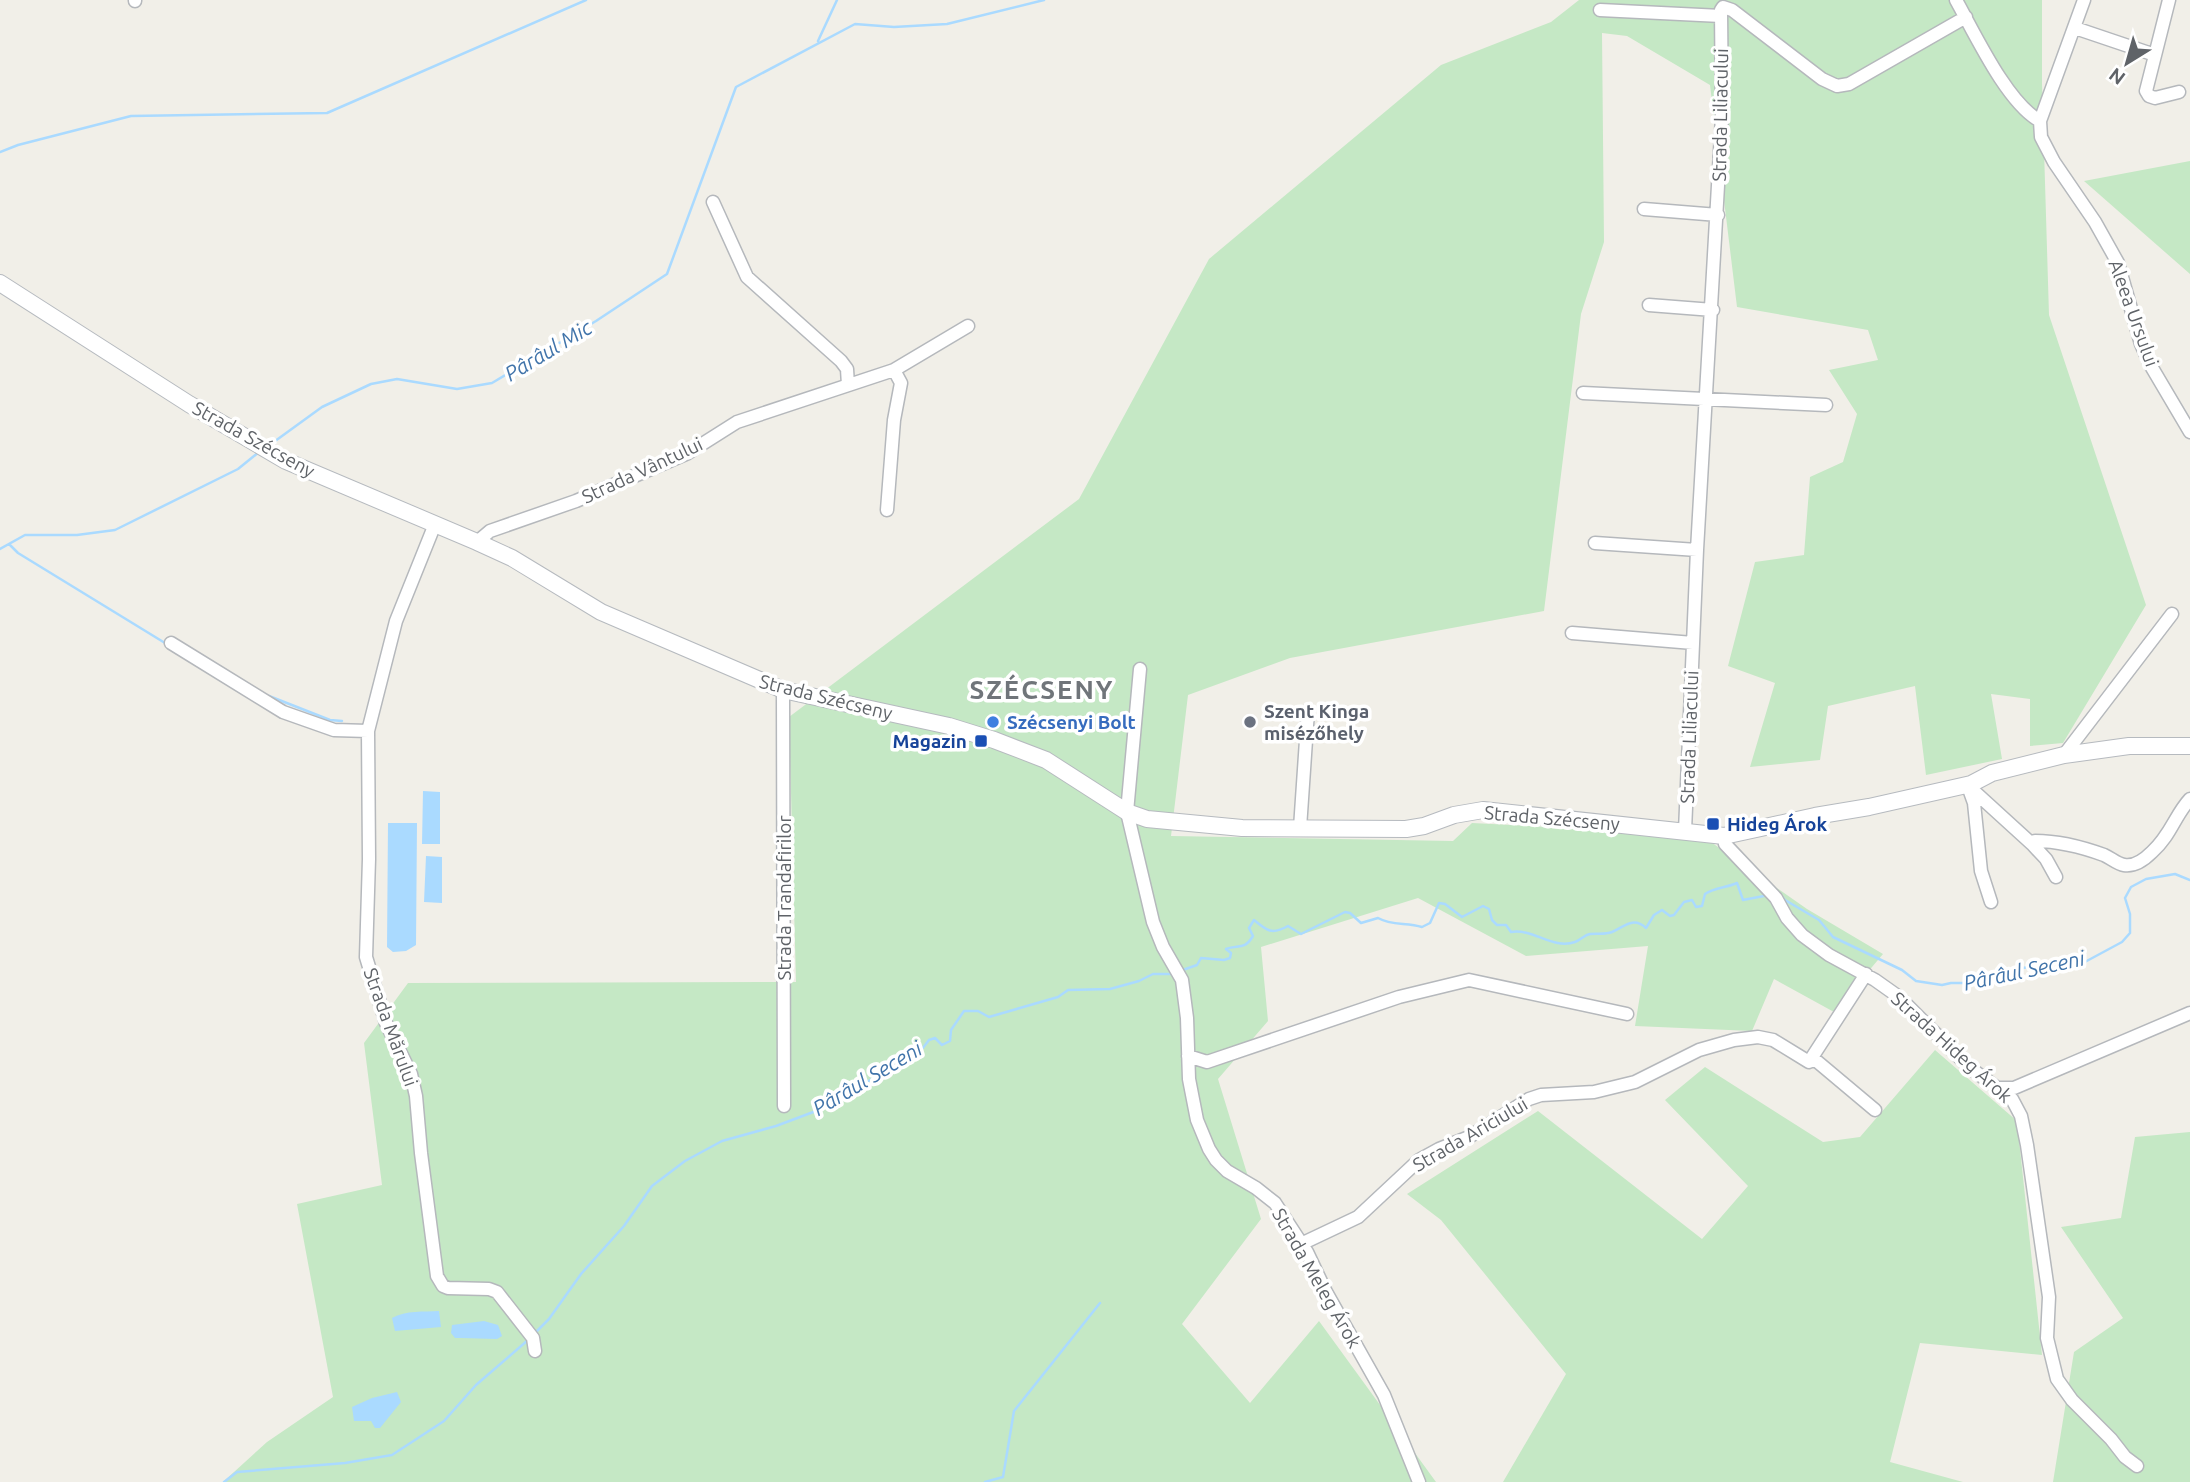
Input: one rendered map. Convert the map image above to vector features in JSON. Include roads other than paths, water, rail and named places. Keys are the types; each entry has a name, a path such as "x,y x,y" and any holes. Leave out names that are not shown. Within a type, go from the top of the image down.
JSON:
{"street":[{"path":"1956,0 2012,94 2024,109 2040,121 2084,0"},
{"path":"2169,0 2146,87 2147,94 2155,97 2179,92"},
{"path":"1600,10 1721,16 1723,7 1732,10 1827,83 1837,86 1849,84 1966,17"},
{"name":"Strada Liliacului","path":"1685,831 1723,116 1721,16"},
{"path":"2075,29 2155,55"},
{"name":"Aleea Ursului","path":"2040,121 2041,137 2054,162 2095,222 2118,263 2141,344 2190,432"},
{"path":"713,202 747,277 841,361 846,369 848,386"},
{"path":"1644,209 1718,215"},
{"name":"Strada Szécseny","path":"0,283 189,404 286,461 512,558 601,612 783,690 949,726 994,740 1046,760 1127,812 1159,822 1242,828 1406,829 1483,810 1724,836 1970,787 1992,773 2064,755 2129,746 2190,746"},
{"path":"1649,305 1713,310"},
{"name":"Strada Vântului","path":"477,542 490,531 576,501 688,453 737,422 894,370 968,326"},
{"path":"887,510 894,420 901,383 894,370"},
{"path":"1584,393 1826,405"},
{"name":"Strada Mărului","path":"435,524 396,621 368,731 369,859 366,957 386,1023 411,1074 416,1096 437,1276 443,1286 448,1288 489,1289 497,1292 533,1341"},
{"path":"1595,543 1698,550"},
{"path":"2064,755 2172,614"},
{"name":"Strada Liliacului","path":"1572,633 1693,643"},
{"path":"172,643 284,712 334,730 368,731"},
{"name":"Strada Meleg Árok","path":"1140,669 1127,812 1153,922 1163,947 1178,972 1185,1000 1189,1079 1197,1121 1209,1149 1227,1171 1275,1203 1301,1244 1384,1395 1419,1482"},
{"name":"Strada Trandafirilor","path":"783,690 784,1106"},
{"path":"1300,828 1307,711"},
{"path":"1970,787 2032,844 2046,859 2056,877"},
{"path":"1970,787 1981,871 1991,902"},
{"path":"2032,844 2035,841 2066,844 2091,850 2122,865 2136,864 2153,852 2172,830 2181,810 2190,799"},
{"name":"Strada Hideg Árok","path":"1724,836 1724,844 1771,893 1802,935 1829,955 1866,974 1899,997 1969,1067 2012,1099 2021,1116 2027,1145 2049,1297 2047,1338 2057,1379 2072,1400 2125,1457 2137,1466"},
{"path":"1813,1058 1866,974"},
{"path":"1188,1056 1207,1062 1399,997 1469,980 1627,1014"},
{"path":"1999,1088 2023,1085 2187,1017"},
{"name":"Strada Ariciului","path":"1301,1244 1358,1217 1419,1160 1469,1137 1529,1099 1541,1095 1594,1092 1635,1082 1699,1050 1734,1040 1758,1037 1773,1040 1809,1062 1813,1058 1875,1110"}],"water":[{"path":"423,791 440,792 440,844 422,844"},
{"path":"388,823 417,823 416,945 406,951 393,952 387,947"},
{"path":"426,856 442,857 442,903 424,902"},
{"path":"439,1311 441,1327 395,1331 392,1318 397,1315"},
{"path":"484,1321 498,1325 502,1336 497,1339 455,1338 451,1333 452,1325"},
{"path":"397,1392 401,1402 380,1428 375,1428 371,1421 354,1421 352,1407 372,1398"}],"waterway":[{"path":"0,152 131,116 327,113 586,0"},
{"name":"Pârâul Mic","path":"818,41 837,0"},
{"name":"Pârâul Mic","path":"271,444 322,407 371,384 397,379 457,389 492,383 596,321 667,274 736,87 855,24 894,27 947,24 1044,0"},
{"name":"Pârâul Mic","path":"0,549 25,535 77,535 115,530 238,469 259,452"},
{"path":"9,544 18,553 165,643"},
{"path":"269,696 330,720 342,721"},
{"name":"Pârâul Seceni","path":"1777,891 1785,900 1819,920 1833,937 1902,970 1916,981 1942,985 1983,983 2006,972 2054,961 2083,963 2122,942 2130,933 2130,914 2125,898 2131,887 2146,879 2175,874 2190,880"},
{"name":"Pârâul Seceni","path":"1180,971 1197,965 1201,958 1230,958 1231,953 1226,949 1250,941 1253,936 1249,928 1254,920 1270,931 1288,926 1301,934 1345,912 1361,923 1378,918 1422,927 1430,923 1439,903 1445,904 1462,917 1483,906 1489,909 1492,920 1497,925 1506,925 1511,932 1527,933 1567,944 1588,935 1612,932 1633,923 1646,928 1654,915 1662,910 1670,916 1674,915 1684,902 1692,900 1696,907 1702,906 1705,894 1737,883 1743,900 1769,895"},
{"name":"Pârâul Seceni","path":"535,1333 549,1319 581,1274 624,1226 652,1186 685,1161 722,1141 776,1126 816,1111 847,1088 862,1085 922,1049 929,1040 935,1038 942,1045 950,1041 951,1030 964,1011 978,1011 989,1017 1058,997 1068,990 1110,989 1153,974 1174,974"},
{"path":"985,1482 1003,1477 1014,1411 1100,1303"},
{"name":"Pârâul Seceni","path":"224,1482 237,1472 345,1463 392,1455 444,1421 476,1385 528,1340"}],"place":[{"name":"Szécsenyi Bolt","path":"993,722"},
{"name":"Szent Kinga misézőhely","path":"1250,722"},
{"name":"Magazin","path":"981,741"},
{"name":"Hideg Árok","path":"1713,824"}],"district":[{"name":"SZÉCSENY","path":"1042,689"}]}
